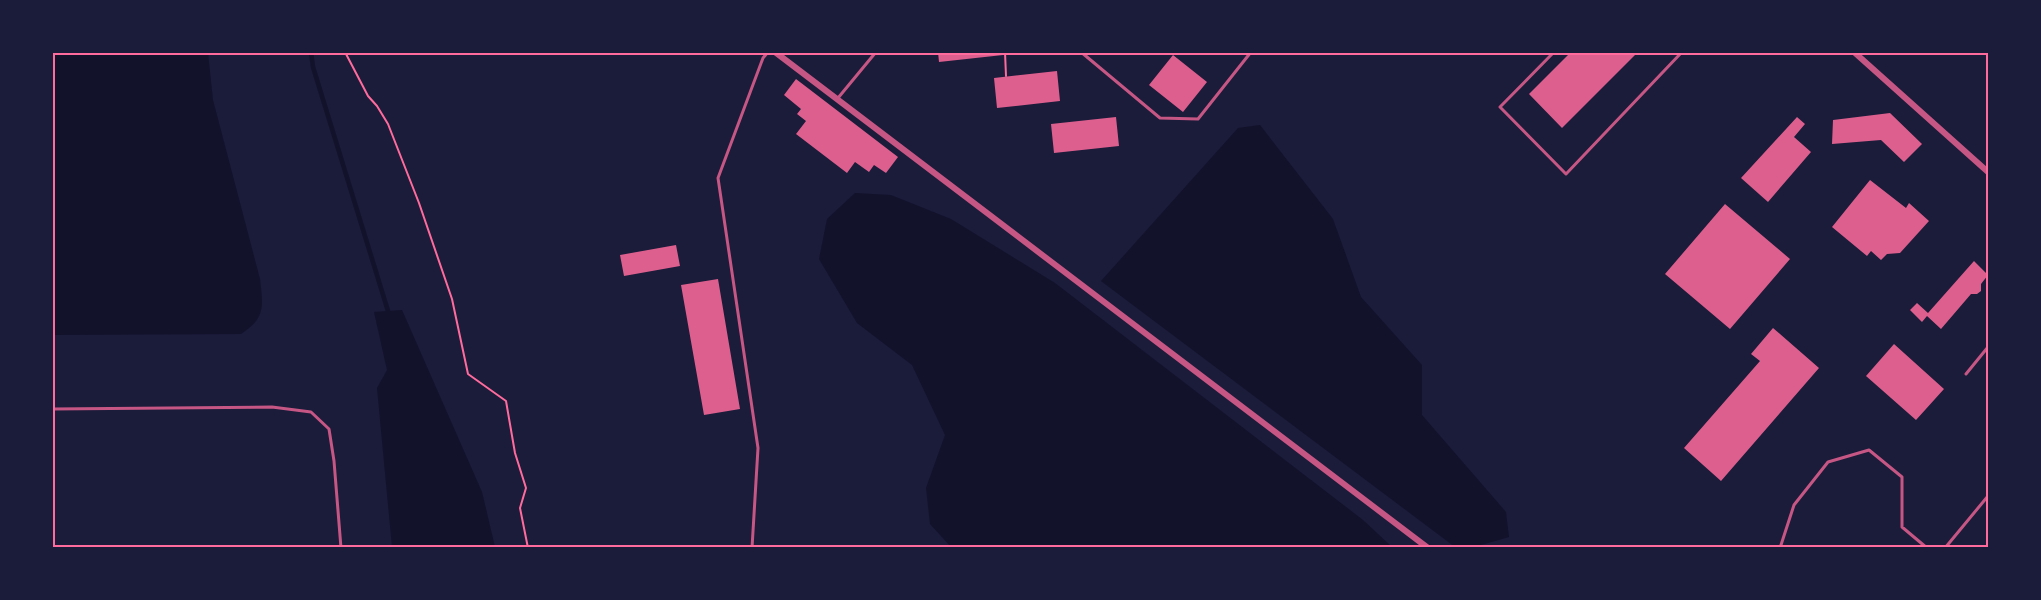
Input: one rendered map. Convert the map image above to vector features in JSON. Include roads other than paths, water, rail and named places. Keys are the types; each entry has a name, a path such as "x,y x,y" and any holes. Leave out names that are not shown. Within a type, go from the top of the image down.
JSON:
{"street":[{"path":"775,52 1428,548"},
{"path":"1854,52 1989,172"}],"lane":[{"path":"752,548 758,448 718,178 763,58 768,52"},
{"path":"837,100 876,52"},
{"path":"1081,52 1160,118 1198,119 1251,52"},
{"path":"1554,52 1500,107 1566,174 1682,52"},
{"path":"1966,374 1989,347"},
{"path":"52,409 272,407 311,412 329,429 341,548"},
{"path":"1780,548 1794,506 1828,462 1869,450 1902,477 1902,526 1927,548"},
{"path":"1945,548 1989,496"}],"waterway":[{"path":"311,52 313,67 388,311"}]}
